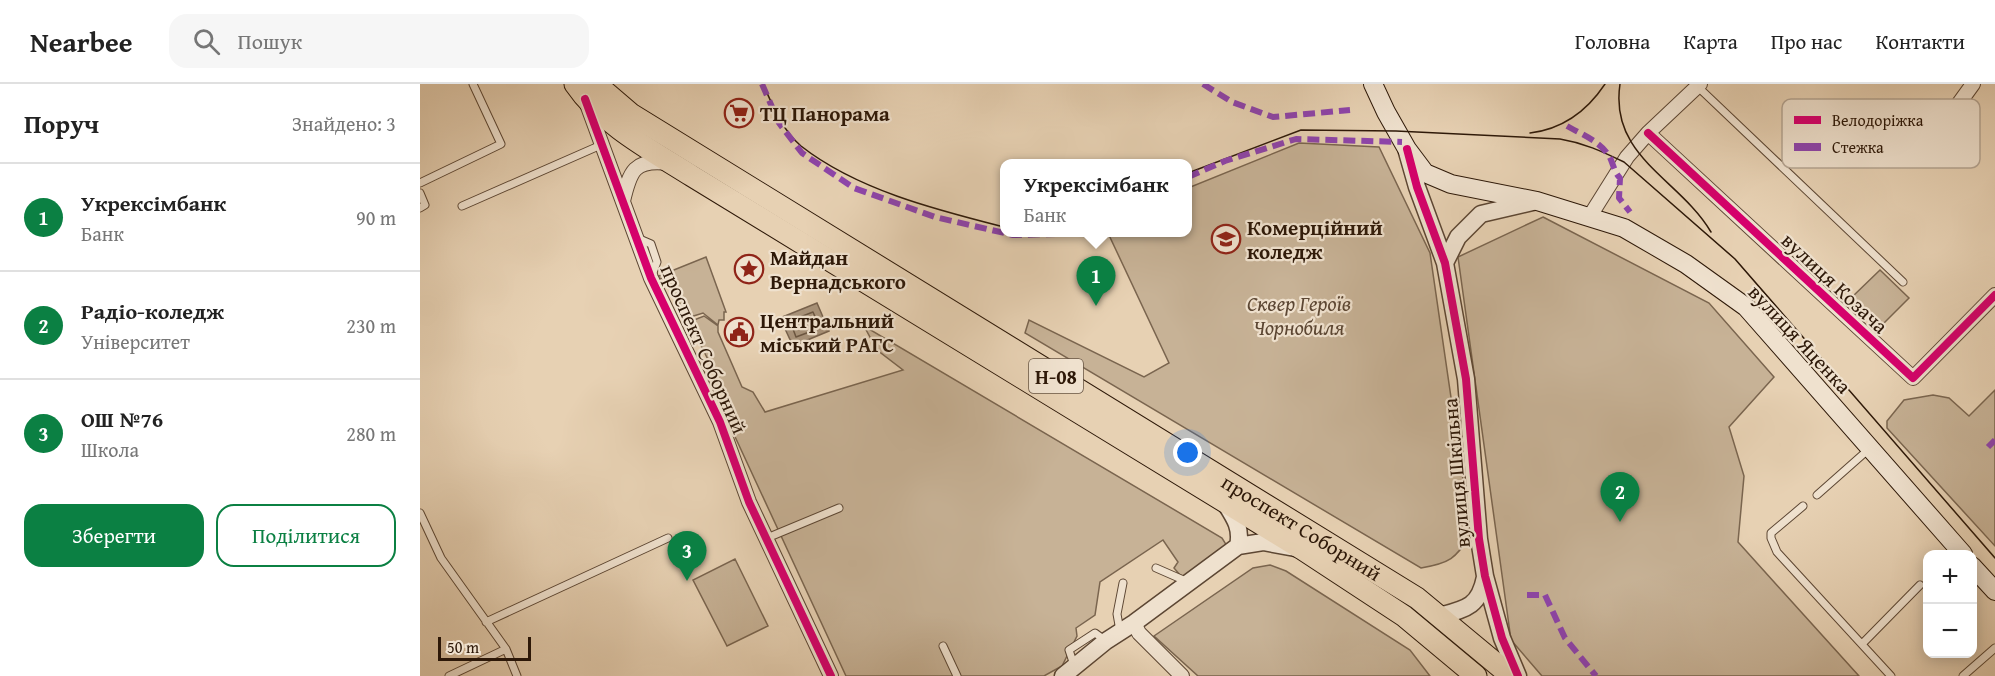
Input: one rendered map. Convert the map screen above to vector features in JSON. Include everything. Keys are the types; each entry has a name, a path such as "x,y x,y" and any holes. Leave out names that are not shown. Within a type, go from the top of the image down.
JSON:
{"main road":[{"name":"вулиця Яценка","path":"1373,84 1407,149 1425,172 1451,184 1537,201 1624,228 1686,264 1746,307 1959,550"},
{"name":"проспект Соборний","path":"585,89 618,128 673,164 1302,549 1404,616 1476,676"},
{"name":"проспект Соборний","path":"585,89 631,114 1407,592 1511,676"},
{"path":"1977,571 1995,591"}],"street":[{"path":"1962,99 1973,84"},
{"path":"1590,216 1624,162 1648,133 1699,85"},
{"name":"проспект Соборний","path":"585,89 601,145 651,278 720,422 749,502 831,676"},
{"name":"вулиця Козача","path":"1648,133 1913,378 1995,295"},
{"name":"вулиця Шкільна","path":"1407,149 1417,188 1445,262 1466,379 1479,539 1485,576 1502,638 1518,676"},
{"path":"623,201 629,176 637,166 654,162 673,164"},
{"path":"1445,262 1458,237 1481,214 1537,201"},
{"path":"1225,503 1240,532 1238,546"},
{"path":"1069,672 1238,546 1263,542 1302,549"},
{"name":"вулиця Шкільна","path":"1439,616 1460,610 1473,603 1482,592 1485,576"},
{"path":"1120,632 1139,633 1182,676"}],"lane":[{"path":"420,183 501,144 473,84"},
{"path":"1699,85 1782,165"},
{"path":"462,206 601,145"},
{"path":"1785,168 1903,282"},
{"path":"420,193 425,205 420,208"},
{"path":"1816,495 1870,449"},
{"path":"1803,506 1771,533 1777,552 1891,676"},
{"path":"766,538 838,508"},
{"path":"420,513 441,558 506,649 517,676"},
{"path":"486,622 668,538"},
{"path":"1156,568 1188,582"},
{"path":"1120,632 1117,614 1123,583"},
{"path":"1862,644 1920,585"},
{"path":"943,646 957,676"},
{"path":"1963,676 1995,648"},
{"path":"449,676 506,649"}],"green space":[{"name":"Сквер Героїв Чорнобиля","path":"1299,143 1379,147 1430,253 1471,535 1461,550 1451,559 1421,568 1025,333 1029,320 1144,377 1169,363 1110,237 1192,237 1192,186"},
{"path":"1543,217 1709,303 1774,377 1729,427 1744,476 1738,542 1859,676 1542,676 1511,640 1458,257"},
{"path":"706,257 726,312 724,312 724,320 719,320 718,325 703,313 687,318 667,279 654,278"},
{"path":"1880,270 1909,298 1880,327 1851,298"},
{"path":"704,316 718,326 718,332 742,387 753,392 765,412 903,370 877,350 864,326 1222,538 1227,546 1185,577 1174,568 1178,562 1163,540 1100,582 1095,615 1076,628 1077,636 1062,666 1044,676 846,676 731,428 728,420 733,409 689,322"},
{"path":"1995,390 1995,546 1887,428 1887,421 1904,400 1933,395 1949,398 1969,416"},
{"path":"735,559 768,626 727,646 693,580"},
{"path":"1270,565 1286,571 1410,650 1430,676 1198,676 1154,636 1253,568"}],"water":[{"path":"817,303 829,331 793,346 780,318"}],"tram line":[{"path":"763,84 788,133 801,146 823,161 847,175 898,197 1000,226"},
{"path":"1530,133 1553,127 1573,117 1598,94 1605,84"},
{"path":"1620,84 1619,109 1625,130 1636,149 1698,213 1711,232"},
{"path":"1192,171 1301,130 1396,131 1560,139 1592,148 1624,162 1735,259 1995,558"}],"marked path":[{"path":"762,84 779,123 802,153 854,188 935,217 1000,232"},
{"path":"1203,84 1232,102 1273,117 1350,110"},
{"path":"1567,126 1594,141 1607,153 1620,178 1619,198 1630,212"},
{"path":"1192,175 1225,161 1296,139 1402,142"},
{"path":"1988,447 1995,440"},
{"path":"1527,595 1545,595 1565,638 1596,676"}],"cycle path":[{"path":"585,99 651,278 720,422 749,502 831,676"},
{"path":"1648,133 1913,378 1995,295"},
{"path":"1407,149 1417,187 1445,263 1466,379 1479,539 1485,576 1502,638 1518,676"}],"place":[{"name":"ТЦ Панорама","path":"739,113"},
{"name":"Комерційний коледж","path":"1226,239"},
{"name":"Майдан Вернадського","path":"749,269"},
{"name":"Укрексімбанк","path":"1096,306"},
{"name":"Центральний міський РАГС","path":"739,332"},
{"name":"Радіо-коледж","path":"1620,522"},
{"name":"ОШ №76","path":"687,581"}]}
